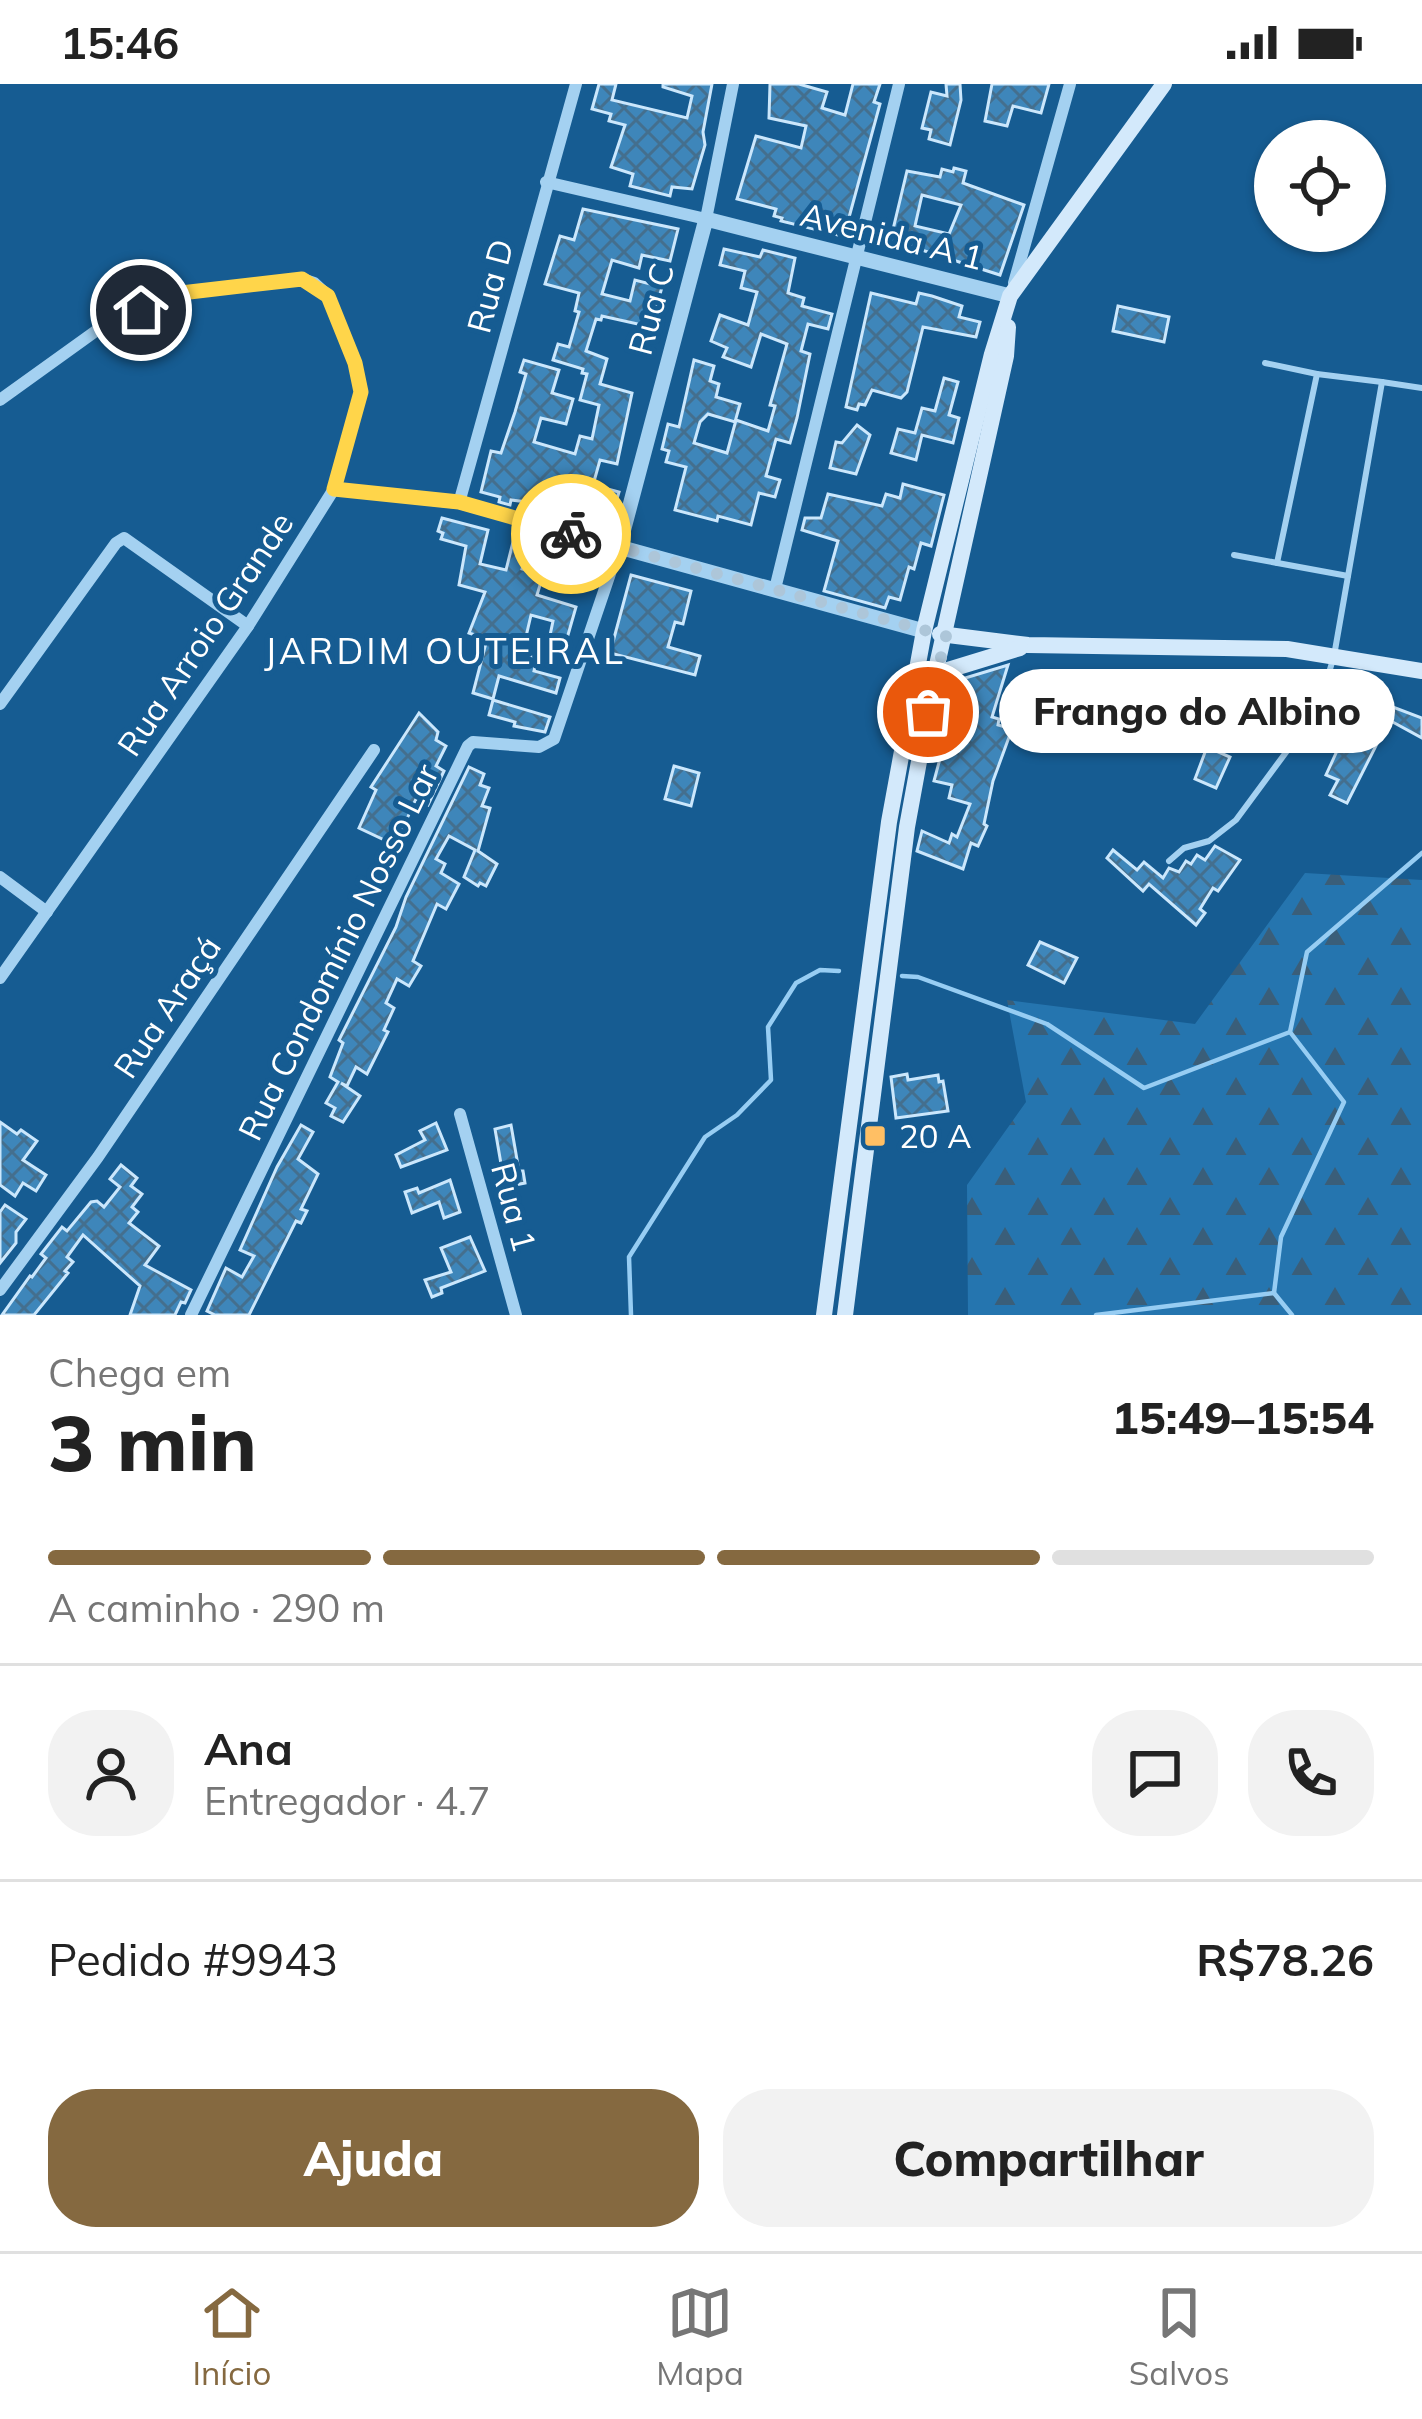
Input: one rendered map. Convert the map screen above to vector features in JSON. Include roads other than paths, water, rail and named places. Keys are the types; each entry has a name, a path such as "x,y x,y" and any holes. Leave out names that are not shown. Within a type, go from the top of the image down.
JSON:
{"main road":[{"path":"824,1315 889,822 924,631 992,354 1010,296 1164,84"},
{"path":"845,1315 907,827 935,674 1006,356 1010,296"},
{"path":"924,631 1028,645 1287,649 1422,671"},
{"path":"924,631 924,664 935,674"},
{"path":"935,674 1028,645"}],"street":[{"name":"Rua D","path":"459,502 576,84"},
{"name":"Rua C","path":"619,547 706,219 733,84"},
{"path":"775,589 899,84"},
{"name":"Avenida A 1","path":"546,182 1010,296 1070,84"},
{"name":"Rua Arroio Grande","path":"0,400 100,328 181,293 302,279 328,296 355,363 361,392 334,489 248,626 0,977"},
{"path":"334,489 459,502 924,631"},
{"path":"0,704 124,538 248,626"},
{"name":"Rua Condomínio Nosso Lar","path":"191,1315 468,746 473,742 539,747 554,739 619,547"},
{"name":"Rua Araçá","path":"0,1290 98,1157 374,750"},
{"path":"0,877 47,912"},
{"name":"Rua 1","path":"460,1114 515,1315"}],"lane":[{"path":"1265,363 1422,388"},
{"path":"1277,563 1317,374"},
{"path":"1169,861 1184,848 1209,841 1236,820 1318,709 1334,656 1382,382"},
{"path":"1234,555 1348,576"}],"waterway":[{"path":"1292,1315 1274,1293 1281,1237 1344,1102 1290,1032 1307,952 1422,853"},
{"path":"631,1315 629,1257 705,1137 737,1115 771,1080 768,1027 796,983 820,970 839,971"},
{"path":"902,976 918,977 1047,1024 1144,1088 1290,1032"},
{"path":"1096,1315 1274,1293"}],"place":[{"name":"Frango do Albino","path":"928,712"},
{"name":"20 A","path":"875,1136"}],"district":[{"name":"JARDIM OUTEIRAL","path":"445,651"}]}
